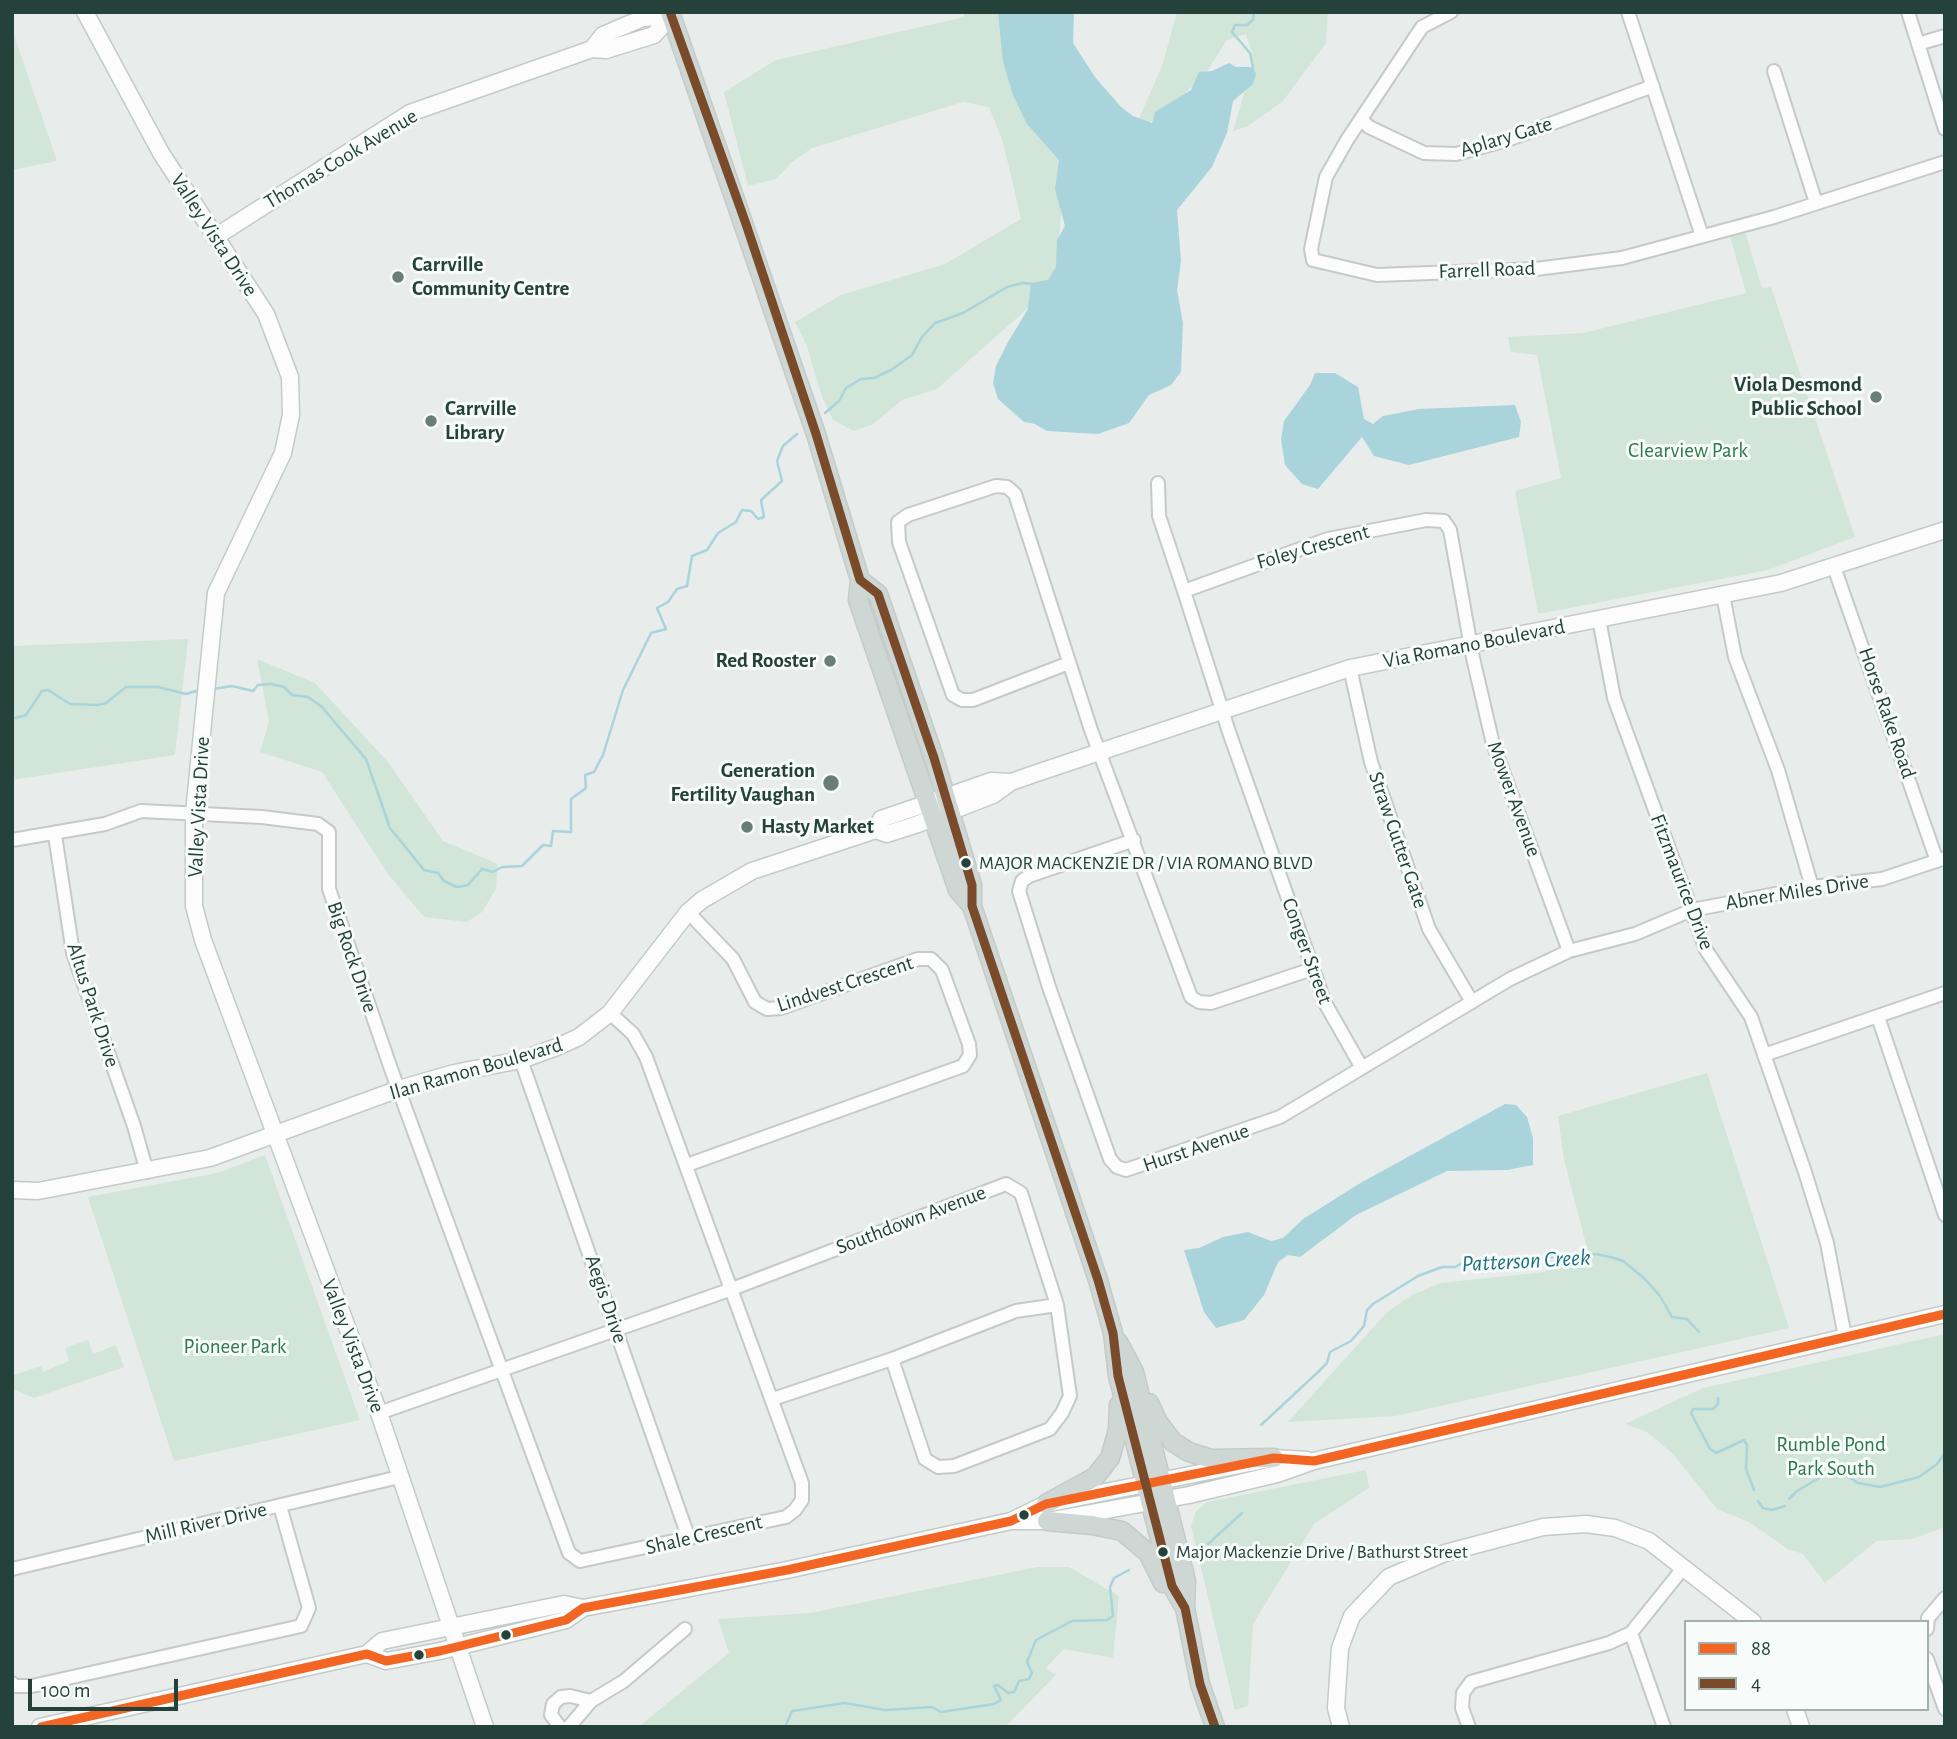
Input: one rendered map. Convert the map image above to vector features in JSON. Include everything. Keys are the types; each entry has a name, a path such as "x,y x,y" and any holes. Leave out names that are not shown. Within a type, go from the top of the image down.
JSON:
{"main road":[{"path":"670,14 750,237 816,434 860,580 858,600 972,886 972,906 1071,1195 1114,1333 1158,1422 1173,1442 1211,1459 1274,1458"},
{"path":"1046,1513 1096,1477 1110,1458 1118,1430 1120,1384 1114,1333"},
{"path":"1134,1372 1172,1586 1185,1608 1199,1684 1215,1727"},
{"path":"1120,1384 1156,1491"},
{"path":"1046,1513 1122,1531 1148,1553 1194,1657"}],"street":[{"name":"Valley Vista Drive","path":"85,12 91,28 161,153 266,314 290,377 291,415 284,453 216,593 194,813 194,906 203,940 379,1413 485,1727"},
{"name":"Farrell Road","path":"1451,12 1422,27 1326,177 1311,250 1313,260 1377,275 1536,269 1622,258 1816,203 1945,162"},
{"path":"1628,12 1702,236"},
{"path":"1908,12 1945,129"},
{"name":"Thomas Cook Avenue","path":"215,237 410,113 592,49 606,50 654,34 670,14"},
{"path":"1918,44 1945,36"},
{"path":"1773,71 1816,203"},
{"name":"Aplary Gate","path":"1361,119 1369,127 1424,153 1456,154 1507,140 1653,86"},
{"path":"1158,483 1159,516 1222,710"},
{"path":"1069,663 973,700 954,696 949,689 899,542 898,522 908,515 996,486 1007,487 1019,501 1099,752 1134,840 1186,989 1194,999 1213,1002 1312,969"},
{"name":"Foley Crescent","path":"1184,591 1328,539 1435,519 1444,521 1450,530 1471,644"},
{"name":"Via Romano Boulevard","path":"939,807 993,795 1011,782 1350,668 1781,583 1945,530"},
{"name":"Horse Rake Road","path":"1834,566 1941,860"},
{"path":"1723,595 1735,657 1778,770 1812,887"},
{"name":"Fitzmaurice Drive","path":"1599,619 1615,698 1706,950 1751,1017 1827,1244 1845,1337"},
{"name":"Mower Avenue","path":"1471,644 1493,744 1569,951"},
{"name":"Straw Cutter Gate","path":"1350,668 1371,762 1429,929 1472,1002"},
{"name":"Conger Street","path":"1222,710 1312,969 1332,1020 1362,1068"},
{"name":"Ilan Ramon Boulevard","path":"12,1190 38,1191 210,1158 399,1090 454,1073 521,1060 579,1037 610,1013 688,912 702,900 752,871 876,830 881,819 939,807"},
{"path":"12,840 55,835 141,811 194,813"},
{"name":"Big Rock Drive","path":"194,813 318,824 329,832 329,889 399,1090"},
{"name":"Altus Park Drive","path":"55,835 73,953 134,1126 147,1172"},
{"name":"Hurst Avenue","path":"1134,840 1029,876 1022,882 1019,891 1049,988 1113,1164 1121,1169 1132,1170 1271,1122 1518,975 1569,951"},
{"name":"Abner Miles Drive","path":"1569,951 1635,934 1692,910 1812,887 1882,879 1941,860"},
{"name":"Lindvest Crescent","path":"687,1165 964,1066 970,1055 969,1044 942,970 931,959 918,959 781,1008 767,1009 755,1002 733,959 688,912"},
{"path":"1764,1055 1945,993"},
{"name":"Shale Crescent","path":"399,1090 569,1553 580,1561 592,1561 786,1517 802,1500 802,1483 773,1399 646,1058 633,1034 610,1013"},
{"path":"1878,1017 1945,1215"},
{"name":"Aegis Drive","path":"521,1060 689,1539"},
{"name":"Southdown Avenue","path":"379,1413 732,1289 1006,1184 1021,1193 1057,1305 1070,1396 1050,1429 954,1466 937,1467 925,1460 892,1359"},
{"path":"773,1399 892,1359 1016,1311 1057,1305"},
{"path":"40,1727 367,1654 382,1641 564,1604 583,1608 787,1570 1156,1491 1277,1474 1314,1461 1945,1314"},
{"path":"1156,1491 1274,1458 1314,1461"},
{"name":"Mill River Drive","path":"12,1569 399,1477"},
{"path":"12,1683 15,1686 32,1686 301,1626 309,1608 280,1506"},
{"path":"1341,1727 1336,1708 1340,1648 1352,1616 1389,1577 1445,1553 1544,1527 1586,1524 1615,1528 1649,1541 1750,1620"},
{"path":"1469,1727 1462,1708 1463,1693 1471,1682 1609,1643 1631,1633 1684,1567"},
{"path":"1928,1620 1945,1598"},
{"path":"367,1654 386,1661 457,1647 566,1620 583,1608"},
{"path":"569,1727 591,1701 624,1681 685,1629"},
{"path":"1631,1633 1664,1727"},
{"path":"1929,1665 1945,1709"},
{"path":"560,1727 551,1715 553,1704 561,1697 570,1696 591,1701"}],"green space":[{"path":"964,12 1023,12 1057,136 1061,162 1061,216 1055,284 937,389 902,400 873,424 854,431 833,420 822,397 806,344 795,322 841,295 945,264 1021,219 1003,142 989,107 963,102 812,148 792,162 776,179 748,186 724,92 776,60 964,17"},
{"path":"1177,12 1328,12 1326,43 1283,101 1248,126 1233,131 1251,71 1252,52 1246,34 1227,40 1208,70 1168,111 1149,123 1138,121 1162,66"},
{"path":"12,29 57,161 12,170"},
{"name":"Clearview Park","path":"1745,232 1762,288 1771,287 1855,537 1768,570 1538,614 1515,491 1561,478 1537,355 1511,352 1508,337 1583,333 1746,293 1730,236"},
{"path":"188,639 175,755 12,780 12,646"},
{"path":"257,659 315,683 388,762 443,841 498,864 496,889 482,912 467,922 424,917 388,874 322,772 260,752 269,721"},
{"path":"1707,1073 1789,1328 1396,1416 1288,1422 1387,1312 1412,1295 1441,1283 1544,1272 1588,1252 1564,1160 1558,1116"},
{"name":"Pioneer Park","path":"265,1155 360,1420 174,1461 88,1197 217,1173"},
{"name":"Rumble Pond Park South","path":"1945,1334 1945,1527 1912,1539 1877,1541 1825,1583 1803,1554 1788,1549 1749,1522 1717,1509 1674,1455 1647,1432 1625,1424 1703,1388"},
{"path":"88,1340 93,1354 116,1345 124,1367 34,1398 12,1389 14,1375 41,1366 43,1372 69,1361 65,1348"},
{"path":"1366,1470 1369,1488 1314,1524 1253,1624 1248,1706 1235,1710 1191,1526 1196,1511 1207,1502"},
{"path":"1037,1567 1069,1567 1119,1596 1113,1658 1064,1649 1046,1668 1056,1675 1005,1727 638,1727 729,1653 718,1619 810,1613"}],"water":[{"path":"998,12 1074,12 1073,43 1095,77 1121,107 1133,116 1152,123 1155,112 1191,90 1199,72 1212,71 1229,63 1236,67 1253,67 1256,74 1253,84 1233,101 1227,133 1212,167 1177,210 1181,261 1177,290 1183,323 1181,372 1171,385 1149,395 1129,423 1098,434 1047,431 1035,424 1024,422 998,399 993,383 996,366 1028,309 1031,283 1048,280 1056,267 1057,240 1065,226 1055,189 1059,160 1027,124 1013,95 1003,62"},
{"path":"1315,373 1335,373 1358,387 1364,419 1373,424 1383,416 1419,409 1515,405 1521,422 1519,437 1409,465 1374,456 1362,437 1318,489 1302,484 1285,465 1281,439 1284,421 1310,385"},
{"path":"1505,1104 1516,1105 1527,1117 1533,1138 1533,1165 1507,1170 1447,1171 1356,1215 1300,1257 1288,1255 1278,1262 1264,1295 1244,1320 1216,1328 1204,1312 1184,1250 1199,1248 1223,1237 1248,1232 1271,1241 1283,1238 1303,1219 1362,1182"}],"waterway":[{"path":"1253,67 1250,53 1232,32 1235,25 1247,25 1253,20 1254,12"},
{"path":"825,413 839,401 846,388 861,379 874,378 891,370 912,355 922,337 935,323 963,313 1007,287 1023,283 1033,284"},
{"path":"213,689 232,686 253,691 258,685 271,684 284,687 292,695 308,697 322,707 366,759 390,828 424,870 438,873 444,881 457,887 468,885 482,869 493,872 502,867 522,866 543,845 551,846 553,831 571,832 571,799 586,788 585,775 594,772 603,755 623,690 651,633 666,629 657,608 668,602 677,589 687,586 692,556 707,550 718,533 736,522 742,510 751,511 758,519 764,517 761,500 782,481 777,461 783,446 797,434"},
{"path":"12,719 26,715 42,691 48,690 70,704 98,705 106,703 126,687 158,687 186,694 200,690"},
{"name":"Patterson Creek","path":"1261,1425 1327,1363 1330,1352 1351,1341 1364,1326 1367,1310 1373,1304 1418,1276 1442,1267 1455,1267 1469,1259 1492,1265 1567,1255 1596,1254 1614,1258 1623,1261 1644,1278 1660,1296 1672,1317 1687,1319 1699,1332"},
{"name":"Patterson Creek","path":"1718,1398 1718,1404 1713,1409 1693,1409 1691,1413 1710,1449 1716,1453 1744,1440 1747,1445 1746,1469 1754,1490"},
{"name":"Patterson Creek","path":"1789,1499 1797,1491 1829,1472 1839,1470 1858,1483 1880,1487 1919,1477 1937,1464 1945,1453"},
{"name":"Patterson Creek","path":"1758,1501 1763,1508 1772,1510 1785,1506"},
{"name":"Patterson Creek","path":"1208,1544 1242,1513"},
{"name":"Patterson Creek","path":"785,1727 792,1711 845,1703 885,1710 932,1707 941,1712 994,1704 1001,1700 994,1686 998,1685 1008,1693 1014,1692 1019,1681 1029,1679 1032,1673 1027,1662 1036,1640 1072,1621 1107,1620 1113,1616 1110,1587 1114,1578 1129,1570"}],"transit line":[{"name":"4","path":"670,12 746,224 816,434 860,580 878,594 934,758 972,885 972,906 1098,1280 1113,1333 1118,1376 1172,1586 1185,1608 1200,1684 1215,1727"},
{"name":"88","path":"41,1727 367,1654 386,1661 440,1651 566,1620 583,1608 787,1570 1011,1521 1046,1504 1274,1458 1314,1461 1945,1314"}],"place":[{"name":"Carrville Community Centre","path":"398,277"},
{"name":"Viola Desmond Public School","path":"1876,397"},
{"name":"Carrville Library","path":"431,421"},
{"name":"Red Rooster","path":"830,661"},
{"name":"Generation Fertility Vaughan","path":"831,783"},
{"name":"Hasty Market","path":"747,827"},
{"name":"MAJOR MACKENZIE DR / VIA ROMANO BLVD","path":"966,863"},
{"name":"Major Mackenzie Drive / Bathurst Street","path":"1163,1552"}]}
